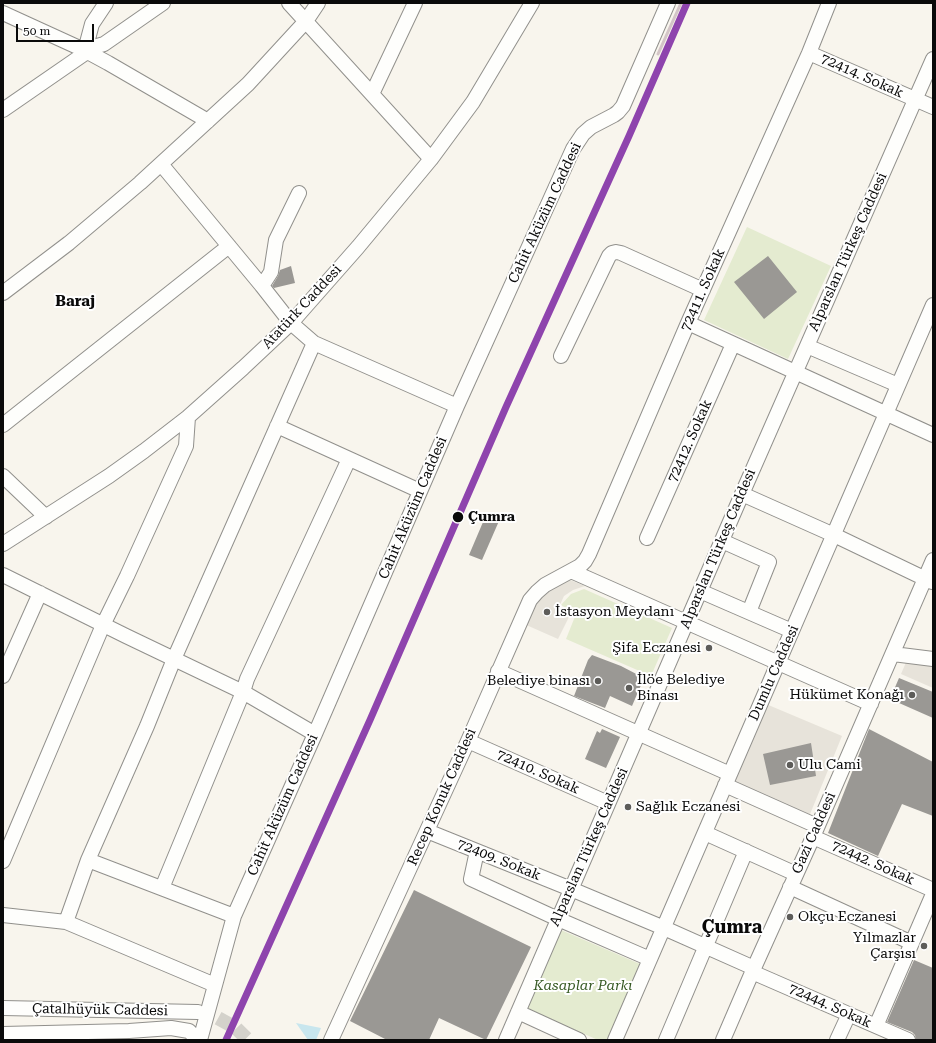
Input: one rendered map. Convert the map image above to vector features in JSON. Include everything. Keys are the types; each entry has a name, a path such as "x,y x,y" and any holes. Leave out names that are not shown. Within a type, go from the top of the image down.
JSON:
{"street":[{"path":"3,110 84,54 92,24 106,3"},
{"path":"84,50 104,44 163,3"},
{"path":"288,3 432,159"},
{"path":"3,293 69,243 140,183 208,121 248,84 306,21 318,3"},
{"path":"372,94 416,3"},
{"name":"Atatürk Caddesi","path":"3,544 109,476 144,451 188,417 291,323 358,247 432,159 473,102 532,3"},
{"name":"Cahit Aküzüm Caddesi","path":"199,1040 234,916 315,734 457,406 573,149 583,134 591,127 614,115 623,106 668,3"},
{"name":"72411. Sokak","path":"571,571 580,566 589,554 688,323 809,53 829,3"},
{"path":"3,13 108,62 208,121"},
{"name":"72414. Sokak","path":"809,53 933,107"},
{"name":"Alparslan Türkeş Caddesi","path":"506,1040 686,622 933,59"},
{"path":"161,164 291,323 314,343 457,406"},
{"path":"262,286 271,272 276,240 299,193"},
{"path":"3,425 229,246"},
{"path":"561,356 609,256 612,253 621,253 703,290"},
{"name":"Dumlu Caddesi","path":"615,1040 933,305"},
{"path":"688,323 933,435"},
{"path":"66,922 88,860 147,726 174,659 314,343"},
{"name":"72412. Sokak","path":"646,538 734,344"},
{"path":"807,346 898,385"},
{"path":"3,861 103,624 127,576 186,446 188,417"},
{"path":"277,426 420,491"},
{"path":"162,888 247,679 349,459"},
{"path":"3,476 46,517"},
{"path":"742,494 929,580"},
{"path":"722,541 769,562 749,612"},
{"name":"Gazi Caddesi","path":"723,1040 893,654 929,580 933,560"},
{"path":"571,571 871,704"},
{"name":"Recep Konuk Caddesi","path":"331,1040 468,741 530,600 545,586 571,571"},
{"path":"3,575 243,692 315,734"},
{"path":"700,591 792,631"},
{"path":"3,676 40,593"},
{"path":"893,654 933,659"},
{"name":"72442. Sokak","path":"498,671 638,734 728,779 815,831 933,890"},
{"name":"72410. Sokak","path":"468,741 608,803"},
{"name":"72409. Sokak","path":"426,831 664,928"},
{"path":"705,833 796,874"},
{"path":"477,851 471,879 650,959"},
{"path":"666,1040 746,851"},
{"path":"88,860 234,916"},
{"path":"790,887 912,943"},
{"path":"876,1026 933,894"},
{"path":"3,915 66,922 215,985"},
{"name":"72444. Sokak","path":"664,928 908,1040"},
{"name":"Çatalhüyük Caddesi","path":"3,1008 198,1012"},
{"path":"518,1012 579,1040"},
{"path":"837,1040 849,1014"},
{"name":"Çatalhüyük Caddesi","path":"3,1034 43,1036 127,1036 171,1028 189,1031 199,1040"}],"green space":[{"path":"747,227 831,266 788,359 704,320"},
{"path":"584,589 672,628 651,676 566,639 576,614 561,605 571,594"},
{"name":"Kasaplar Parkı","path":"561,930 640,964 607,1040 598,1040 527,1009"}],"shaded area":[{"name":"İstasyon Meydanı","path":"570,580 585,586 573,590 564,596 558,609 570,615 558,639 524,624 534,603 556,585"},
{"path":"907,660 933,663 933,688 901,674"},
{"path":"766,704 842,736 806,824 729,791"}],"water":[{"path":"296,1023 321,1028 316,1040 308,1040"}],"building":[{"path":"768,256 797,292 764,319 734,282"},
{"path":"291,266 295,283 274,288 272,286 280,270"},
{"name":"Çumra","path":"486,515 499,521 482,560 469,555"},
{"name":"Belediye binası","path":"592,655 621,666 644,678 632,706 610,696 605,708 574,696 588,660"},
{"name":"Hükümet Konağı","path":"899,678 933,692 933,718 890,699"},
{"path":"602,729 620,737 606,768 585,759 597,731 600,733"},
{"path":"869,729 933,762 933,816 902,804 878,856 828,833"},
{"name":"Ulu Cami","path":"811,743 816,776 770,785 763,754"},
{"path":"414,890 531,947 486,1040 439,1018 429,1040 387,1040 350,1021"},
{"path":"914,960 933,968 933,1040 916,1040 915,1035 912,1032 887,1022"}],"tunnel":[{"path":"198,1012 218,1018 236,1028 248,1040"}],"railway":[{"path":"658,54 681,3"}],"transit line":[{"path":"226,1040 370,720 506,407 629,136 687,3"}],"place":[{"name":"Çumra","path":"458,517"},
{"name":"İstasyon Meydanı","path":"547,612"},
{"name":"Şifa Eczanesi","path":"709,648"},
{"name":"Belediye binası","path":"598,681"},
{"name":"İlöe Belediye Binası","path":"629,688"},
{"name":"Hükümet Konağı","path":"912,695"},
{"name":"Ulu Cami","path":"790,765"},
{"name":"Sağlık Eczanesi","path":"628,807"},
{"name":"Okçu Eczanesi","path":"790,917"},
{"name":"Yılmazlar Çarşısı","path":"924,946"}],"district":[{"name":"Baraj","path":"75,302"},
{"name":"Çumra","path":"732,928"}]}
